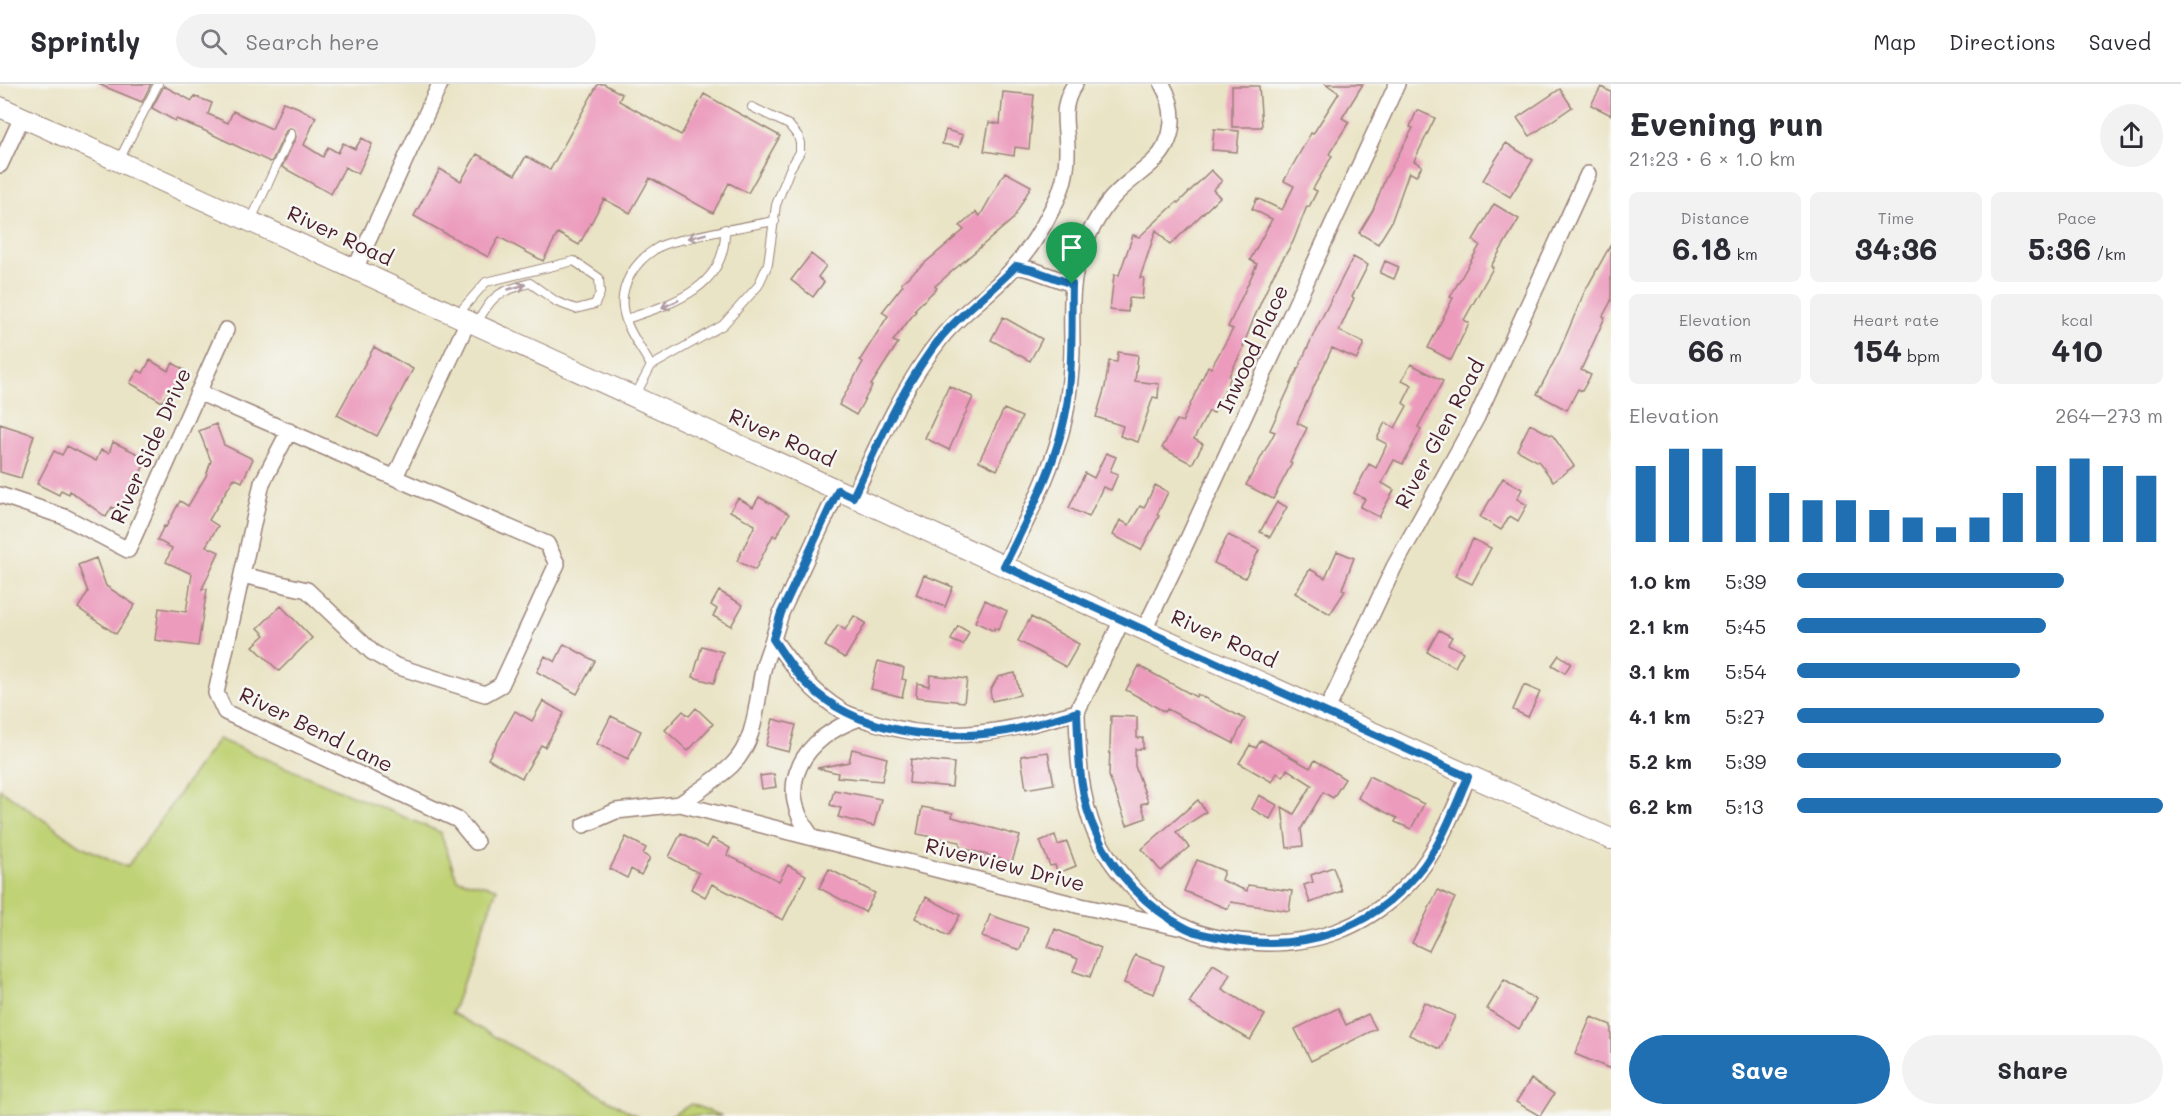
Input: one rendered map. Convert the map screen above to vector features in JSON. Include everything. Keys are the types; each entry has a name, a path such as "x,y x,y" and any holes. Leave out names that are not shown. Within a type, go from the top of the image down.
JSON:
{"street":[{"path":"355,269 440,84"},
{"path":"680,804 733,764 751,735 763,669 781,613 845,493 920,365 943,335 1016,266 1034,240 1061,189 1068,152 1064,119 1066,104 1075,84"},
{"path":"1004,566 1030,512 1060,432 1068,400 1072,349 1072,284 1079,258 1099,215 1130,179 1153,162 1163,150 1170,136 1173,111 1169,96 1162,84"},
{"name":"Inwood Place","path":"1144,630 1397,84"},
{"name":"River Road","path":"0,107 1144,630 1468,777 1611,839"},
{"path":"0,165 22,117"},
{"name":"River Glen Road","path":"1326,712 1394,567 1477,417 1588,174"},
{"path":"1016,266 1072,284"},
{"path":"395,477 467,320"},
{"name":"River Side Drive","path":"0,495 65,517 128,550 226,330"},
{"path":"198,392 547,544 557,564 501,685 485,694 396,666 372,652 307,590 242,574"},
{"name":"River Bend Lane","path":"289,431 262,483 216,693 225,712 458,820 476,842"},
{"path":"1122,620 1077,712 1082,786 1091,823 1121,873 1137,892 1157,909 1187,928"},
{"path":"773,639 807,684 844,712 891,728 919,733 962,735 1010,730 1077,712"},
{"path":"813,838 799,817 794,800 798,769 814,743 830,731 860,718"},
{"name":"Riverview Drive","path":"584,825 616,811 680,804 1081,906 1245,942 1290,943 1306,941 1352,926 1376,912 1399,893 1431,855 1468,777"}],"lane":[{"path":"119,161 158,84"},
{"path":"635,398 651,366 723,325 758,286 768,264 776,205 790,169 801,152 798,136 789,125 752,107"},
{"path":"250,221 291,134"},
{"path":"651,366 633,337 623,306 624,291 629,275 640,260 655,249 673,242 725,229 775,221"},
{"path":"626,319 669,305 699,288 722,258 726,241 725,229"},
{"path":"574,261 599,278 600,293 595,303 576,309 557,302 530,283 500,292 467,320 486,282 541,267 574,261"}],"green space":[{"path":"218,739 440,832 457,879 497,888 452,1013 637,1116 0,1116 0,789 79,845 127,867"},
{"path":"691,1104 722,1116 671,1116"}],"building":[{"path":"98,84 151,84 142,102"},
{"path":"598,84 604,84 622,94 619,101 681,135 704,94 780,136 748,193 729,183 713,213 650,178 630,213 604,199 579,245 558,233 543,261 499,237 488,257 414,216 440,169 461,181 477,154 515,175 526,156 550,170"},
{"path":"1326,84 1363,84 1342,118 1349,122 1329,154 1332,156 1313,189 1317,191 1309,207 1307,206 1293,242 1273,275 1214,413 1209,411 1194,439 1203,444 1192,464 1162,448 1177,420 1182,422 1208,366 1211,368 1233,329 1228,327 1257,264 1250,260 1272,219 1252,209 1257,198 1282,210 1294,186 1284,181 1311,133 1313,134 1339,93"},
{"path":"164,86 192,101 194,96 212,103 208,114 228,123 233,111 272,129 283,102 297,107 316,117 304,145 323,157 328,147 338,153 343,143 355,149 362,138 372,144 358,174 345,167 331,194 282,167 296,137 294,129 290,128 286,131 270,162 201,129 176,119 175,121 152,108"},
{"path":"1232,86 1259,86 1262,127 1232,127"},
{"path":"1601,87 1611,92 1611,115 1591,105"},
{"path":"1560,89 1572,107 1530,136 1517,118"},
{"path":"1003,92 1034,95 1029,149 1015,147 1014,156 984,151 989,122 1000,124"},
{"path":"1417,110 1435,118 1414,161 1422,166 1416,176 1409,172 1391,223 1378,244 1359,233 1373,210 1385,179 1413,128 1410,127"},
{"path":"1214,129 1239,131 1237,152 1212,150"},
{"path":"946,130 963,135 959,147 942,144"},
{"path":"1506,143 1533,160 1510,197 1483,180"},
{"path":"1211,170 1222,181 1213,190 1220,197 1170,245 1156,230 1140,278 1144,278 1142,299 1129,298 1128,312 1110,310 1114,275 1119,275 1133,235 1139,237"},
{"path":"1005,172 1031,186 1013,219 935,286 937,288 914,310 916,311 893,341 898,343 871,385 856,415 839,405 863,362 860,360 888,316 882,312 903,285 901,283 964,230 960,226 976,212 980,216"},
{"path":"1494,204 1519,219 1491,266 1493,268 1464,320 1469,323 1451,360 1428,348 1453,298 1450,297 1480,245 1473,240"},
{"path":"1611,244 1611,301 1581,370 1591,375 1582,391 1578,389 1567,410 1537,394 1559,352 1584,293"},
{"path":"811,254 826,266 818,277 824,282 813,297 791,280"},
{"path":"1353,257 1368,265 1339,331 1364,343 1357,359 1332,348 1297,423 1307,428 1273,499 1246,485 1275,432 1270,430 1316,329"},
{"path":"1385,261 1399,267 1394,279 1380,273"},
{"path":"1003,317 1042,339 1030,361 991,340"},
{"path":"374,347 413,369 377,436 337,415"},
{"path":"1118,352 1138,355 1135,381 1159,384 1158,398 1153,397 1138,442 1120,436 1123,426 1096,417 1105,387 1109,361 1117,362"},
{"path":"150,360 168,371 173,363 189,373 177,393 170,389 162,402 130,383 138,370 143,373"},
{"path":"1411,364 1443,381 1418,427 1421,429 1403,464 1394,460 1382,483 1394,490 1379,517 1360,507 1365,499 1354,493 1369,464 1376,468 1387,444 1377,439 1385,422 1395,428 1407,406 1403,403 1412,385 1402,380"},
{"path":"949,386 973,397 949,450 925,438"},
{"path":"1004,409 1022,417 997,470 979,461"},
{"path":"0,424 34,435 21,478 0,472"},
{"path":"216,424 224,445 253,459 242,482 234,478 209,520 218,526 206,546 219,552 202,589 207,589 198,646 155,640 159,608 186,612 192,574 166,562 172,548 157,540 180,501 188,506 206,476 211,461 199,431"},
{"path":"1530,424 1553,436 1574,466 1553,481 1539,462 1517,450"},
{"path":"113,442 147,458 127,503 120,512 112,507 106,517 70,491 69,494 61,490 59,495 37,484 54,451 62,455 67,446 96,461 101,450 109,453"},
{"path":"1106,453 1116,457 1110,471 1118,474 1111,490 1103,487 1089,517 1069,508 1085,473 1094,478"},
{"path":"1503,478 1522,489 1517,499 1527,505 1518,521 1510,516 1501,530 1480,517"},
{"path":"1155,485 1168,492 1157,515 1159,516 1141,550 1113,535 1120,520 1129,525 1140,506 1144,508"},
{"path":"759,497 789,514 776,537 773,535 755,570 737,561 755,525 730,511 738,498 753,507"},
{"path":"1277,502 1287,507 1270,537 1260,532"},
{"path":"1228,535 1259,550 1245,578 1214,563"},
{"path":"1473,539 1491,548 1472,584 1455,576"},
{"path":"1337,551 1354,558 1342,589 1345,591 1330,614 1295,593 1310,569 1325,578"},
{"path":"96,558 106,586 135,605 116,634 78,608 88,592 78,565"},
{"path":"924,575 953,587 945,607 916,595"},
{"path":"719,591 743,605 731,626 713,616 717,609 711,605"},
{"path":"985,600 1007,611 998,630 994,628 994,631 975,622"},
{"path":"281,606 312,638 279,671 253,646 265,635 258,628"},
{"path":"854,616 866,623 845,658 825,646 838,625 845,630"},
{"path":"1031,617 1079,644 1066,667 1018,641"},
{"path":"958,626 969,632 963,645 951,640"},
{"path":"1439,630 1452,637 1448,644 1463,652 1455,667 1427,652"},
{"path":"564,644 595,661 577,694 537,672 545,656 555,662"},
{"path":"702,646 723,652 714,683 693,677"},
{"path":"1559,655 1571,663 1565,673 1552,665"},
{"path":"878,661 904,668 902,679 906,680 902,697 871,689"},
{"path":"1139,666 1196,697 1197,694 1245,719 1233,743 1167,709 1165,712 1126,690"},
{"path":"1015,673 1020,695 992,701 990,691 998,677"},
{"path":"930,675 967,679 964,702 916,697 917,683 929,686"},
{"path":"1524,685 1540,692 1528,717 1513,710"},
{"path":"543,701 564,713 545,747 541,745 522,778 488,759 515,711 532,721"},
{"path":"696,708 713,724 688,751 665,730 683,711 689,716"},
{"path":"611,716 641,731 628,759 597,744"},
{"path":"1111,716 1137,717 1137,738 1143,738 1143,749 1135,749 1135,766 1148,802 1141,804 1146,818 1127,825 1109,776"},
{"path":"773,719 796,725 789,752 766,746"},
{"path":"1261,740 1310,768 1315,760 1345,779 1333,798 1323,792 1301,829 1303,846 1287,848 1282,807 1294,814 1312,785 1287,769 1283,777 1277,773 1272,782 1239,763 1250,745 1256,748"},
{"path":"852,749 887,758 882,781 837,777 838,773 817,768 849,762"},
{"path":"1048,752 1054,784 1026,789 1021,756"},
{"path":"911,759 954,763 952,787 909,783"},
{"path":"774,774 776,787 762,789 760,776"},
{"path":"1369,776 1424,804 1411,829 1395,822 1397,818 1358,798"},
{"path":"834,790 881,799 874,826 838,817 841,808 830,805"},
{"path":"1259,795 1277,805 1270,819 1252,809"},
{"path":"1198,800 1206,812 1176,832 1189,847 1161,871 1142,849"},
{"path":"922,807 953,813 952,817 1020,836 1012,862 959,847 960,842 917,834"},
{"path":"681,833 707,847 712,838 730,848 727,855 779,881 788,865 806,875 783,920 712,884 705,897 691,889 699,873 669,857"},
{"path":"1055,835 1058,845 1067,842 1076,866 1058,873 1055,865 1050,866 1040,841"},
{"path":"626,837 646,848 643,854 650,858 641,875 631,869 627,878 610,869"},
{"path":"1197,860 1224,871 1221,880 1247,891 1248,885 1292,891 1289,911 1231,902 1228,909 1184,891"},
{"path":"1333,867 1342,891 1310,903 1304,885 1313,882 1311,875"},
{"path":"829,869 875,893 865,912 819,888"},
{"path":"1438,890 1455,898 1429,951 1412,943"},
{"path":"926,897 960,915 948,936 915,918"},
{"path":"990,915 1028,928 1020,950 982,937"},
{"path":"1055,929 1101,948 1090,977 1073,971 1078,959 1048,947"},
{"path":"1135,955 1164,966 1154,994 1124,983"},
{"path":"1213,964 1230,974 1222,989 1265,1015 1250,1040 1189,1003"},
{"path":"1504,980 1536,1000 1519,1029 1487,1009"},
{"path":"1424,1002 1455,1016 1440,1049 1409,1035"},
{"path":"1338,1008 1346,1025 1368,1014 1376,1029 1311,1061 1295,1029"},
{"path":"1591,1017 1611,1025 1611,1069 1575,1054"},
{"path":"1531,1079 1554,1094 1540,1116 1516,1102"}],"route":[{"path":"1016,266 1072,284 1072,349 1068,400 1049,465 1004,566 1468,777 1444,831 1418,873 1376,912 1333,934 1290,943 1245,942 1214,936 1187,928 1157,909 1137,892 1108,854 1091,823 1079,763 1077,712 994,733 939,735 891,728 844,712 825,699 796,672 773,639 781,613 838,490 853,497 900,399 920,365 943,335 1016,266"}]}
